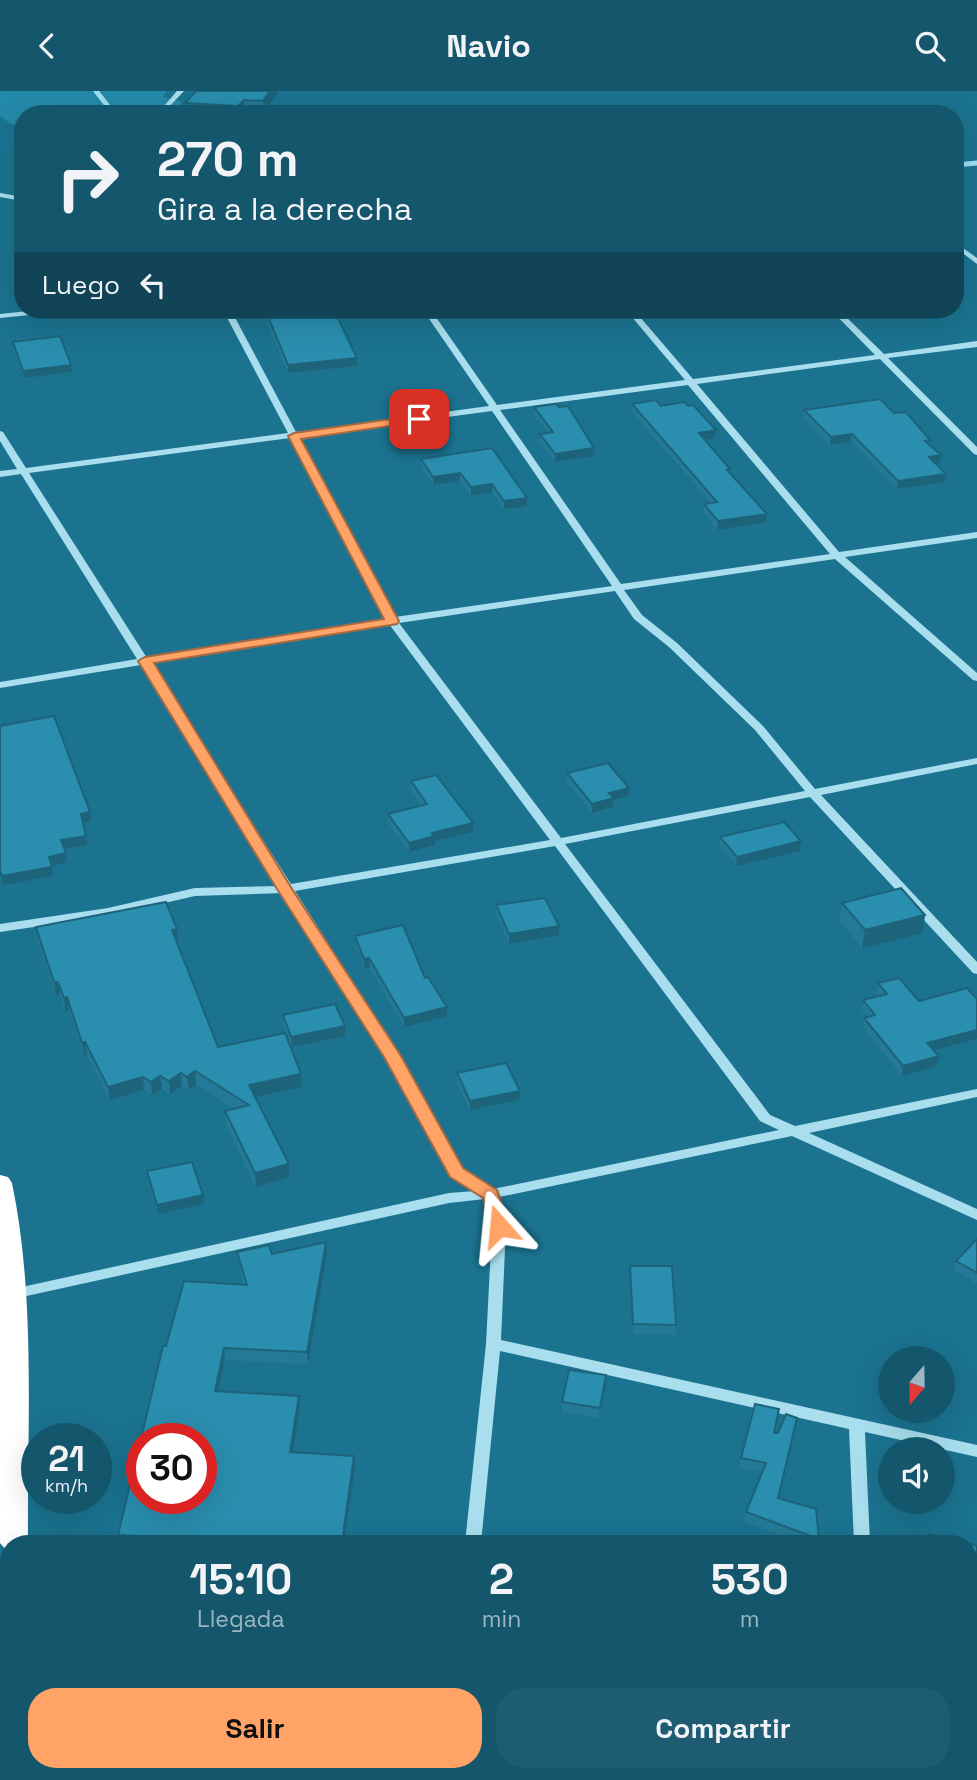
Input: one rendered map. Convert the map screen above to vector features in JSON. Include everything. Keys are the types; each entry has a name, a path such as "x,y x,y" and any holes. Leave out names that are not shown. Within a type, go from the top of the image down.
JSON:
{"highway":[{"path":"0,1182 9,1227 13,1294 6,1404 14,1535"}],"street":[{"path":"168,105 181,91"},
{"path":"232,319 392,621 765,1118 792,1133 977,1215"},
{"path":"433,319 638,617 673,645 759,728 812,792 977,970"},
{"path":"638,319 836,555 977,678"},
{"path":"844,319 977,452"},
{"path":"0,474 977,344"},
{"path":"0,434 393,1056 456,1173 491,1194 499,1226 493,1344 474,1535"},
{"path":"0,685 392,621 618,590 977,535"},
{"path":"0,928 108,912 195,892 285,889 557,842 977,761"},
{"path":"13,1294 449,1198 491,1194 977,1093"},
{"path":"493,1344 977,1451"},
{"path":"857,1424 862,1535"}],"shaded area":[{"path":"0,91 167,91 163,97 182,102 180,105 14,105 14,124 0,116"}],"building":[{"path":"196,91 270,91 263,101 244,100 239,105 185,103"},
{"path":"269,319 338,319 357,358 288,365"},
{"path":"60,336 71,365 23,371 13,342"},
{"path":"880,399 894,413 906,412 930,440 925,441 941,455 929,457 946,474 898,481 852,434 831,437 804,410"},
{"path":"656,400 661,406 684,402 688,406 693,405 716,430 699,433 730,469 727,470 767,514 718,521 704,504 717,502 632,404"},
{"path":"556,404 559,407 568,406 594,448 555,454 540,434 553,432 534,407"},
{"path":"492,448 527,498 504,501 492,484 471,487 460,473 433,477 421,459"},
{"path":"54,716 90,812 81,814 86,836 61,840 66,853 49,857 52,867 2,876 0,726"},
{"path":"608,763 629,788 609,793 614,798 592,804 567,773"},
{"path":"436,775 473,823 432,833 435,836 409,843 388,814 427,804 411,781"},
{"path":"784,822 801,841 737,857 720,837"},
{"path":"901,888 925,915 865,930 842,903"},
{"path":"545,898 559,926 509,934 496,905"},
{"path":"166,902 177,929 172,930 218,1047 285,1033 301,1074 249,1085 289,1164 255,1173 225,1111 249,1105 195,1071 187,1077 181,1073 169,1081 160,1076 151,1082 143,1077 108,1087 85,1042 82,1043 67,997 64,998 58,982 54,982 36,927"},
{"path":"403,925 425,978 428,977 447,1007 404,1018 369,958 364,959 355,936"},
{"path":"899,978 919,1001 967,988 977,999 977,1030 927,1043 939,1056 903,1066 864,1018 875,1015 863,1000 887,994 878,983"},
{"path":"335,1004 345,1026 291,1037 283,1015"},
{"path":"506,1063 520,1091 470,1101 457,1073"},
{"path":"192,1162 203,1195 157,1205 147,1171"},
{"path":"977,1239 977,1273 956,1261"},
{"path":"326,1242 307,1352 224,1348 215,1391 299,1396 290,1452 354,1456 343,1535 118,1535 126,1501 126,1514 217,1514 217,1423 145,1423 163,1346 166,1346 184,1281 247,1285 237,1252 269,1245 272,1254"},
{"path":"630,1266 672,1266 676,1325 633,1324"},
{"path":"569,1370 606,1375 600,1408 562,1402"},
{"path":"755,1404 779,1409 774,1433 778,1433 786,1414 797,1418 778,1498 816,1509 819,1535 808,1535 746,1512 766,1463 741,1458"}],"waterway":[{"path":"96,91 107,105"},
{"path":"964,164 977,163"}],"route":[{"path":"419,419 294,436 354,554 392,621 145,661 285,889 393,1056 456,1173 491,1194 499,1226"}]}
